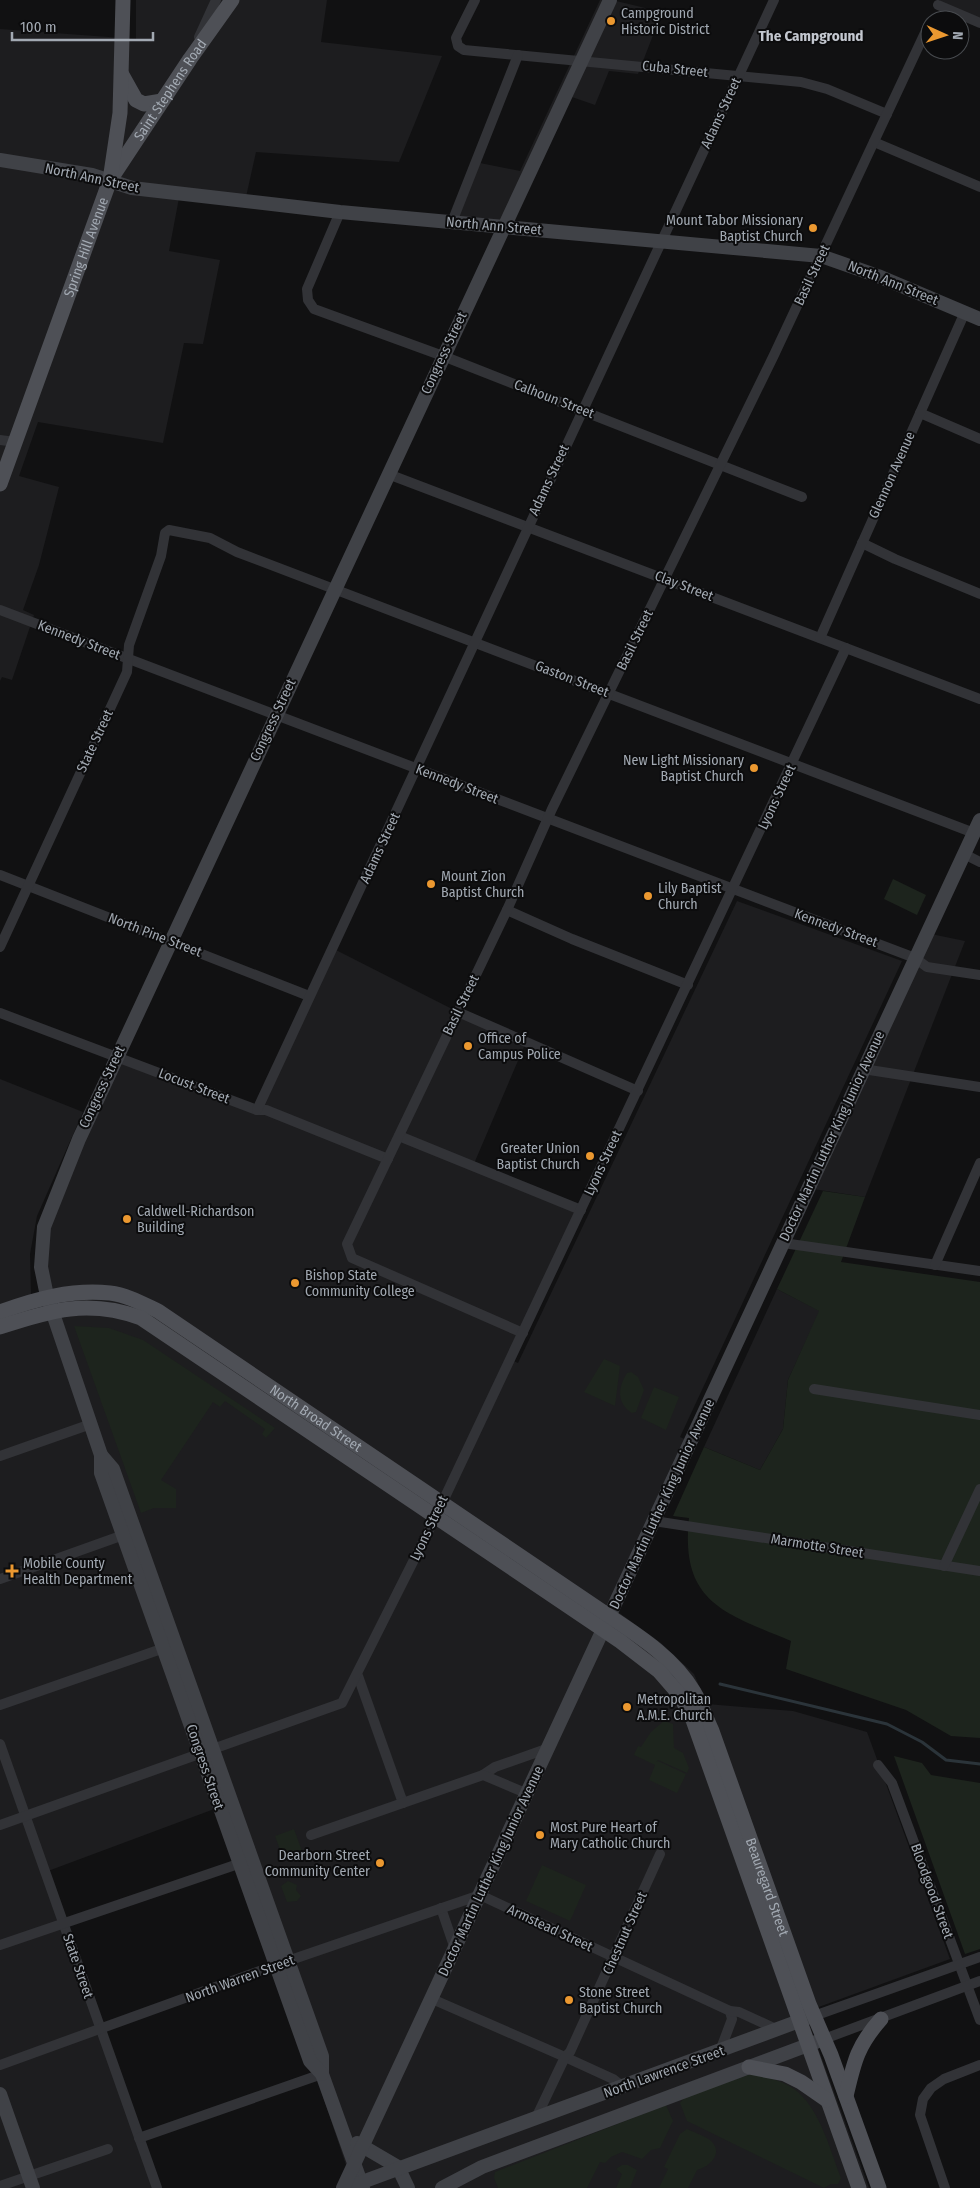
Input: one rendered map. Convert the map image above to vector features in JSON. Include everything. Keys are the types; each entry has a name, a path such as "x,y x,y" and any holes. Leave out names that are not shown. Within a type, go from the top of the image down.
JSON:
{"main road":[{"name":"Spring Hill Avenue","path":"0,484 7,441 110,180 120,113 123,0"},
{"name":"Saint Stephens Road","path":"110,180 190,58 232,0"},
{"path":"122,75 136,100 144,104 162,101"},
{"name":"North Broad Street","path":"0,1312 46,1296 85,1292 112,1294 158,1311 439,1509 607,1624"},
{"name":"North Broad Street","path":"0,1327 52,1311 90,1306 112,1309 141,1318 439,1509"},
{"name":"Beauregard Street","path":"607,1624 659,1671 679,1694 693,1720 807,2018 824,2039 880,2188"},
{"name":"Beauregard Street","path":"807,2018 808,2045 826,2100 859,2188"},
{"path":"846,2096 857,2053 865,2037 881,2019"},
{"path":"749,2067 785,2074 801,2082 826,2100"}],"street":[{"path":"190,58 216,0"},
{"name":"Cuba Street","path":"475,0 456,38 458,46 464,50 801,82 827,89 887,114"},
{"name":"Congress Street","path":"358,2186 355,2165 322,2074 310,2061 282,1963 129,1533 101,1473 101,1455 46,1296 41,1268 44,1227 78,1139 116,1056 502,227 610,0"},
{"name":"Adams Street","path":"310,996 417,769 581,410 774,0"},
{"path":"939,2 980,23"},
{"name":"Basil Street","path":"523,1333 352,1258 348,1252 348,1244 507,910 548,819 821,256 920,43"},
{"path":"452,222 518,55"},
{"path":"874,142 980,187"},
{"name":"North Ann Street","path":"0,160 92,175 132,188 340,212 821,256 878,276 980,319"},
{"name":"Calhoun Street","path":"340,212 307,289 308,300 314,309 443,356 802,497"},
{"name":"Glennon Avenue","path":"820,638 965,312"},
{"path":"920,413 980,440"},
{"name":"Clay Street","path":"388,474 980,699"},
{"name":"Gaston Street","path":"169,530 210,538 237,552 793,762 974,833"},
{"name":"State Street","path":"0,947 127,672 129,645 161,556 165,533 169,530"},
{"path":"862,543 895,559 980,594"},
{"name":"Kennedy Street","path":"0,610 915,958 927,967 980,975"},
{"name":"Lyons Street","path":"0,1825 342,1704 358,1676 523,1333 846,648"},
{"name":"Doctor Martin Luther King Junior Avenue","path":"343,2188 364,2147 980,820"},
{"path":"964,854 980,862"},
{"name":"North Pine Street","path":"0,875 310,996"},
{"path":"507,910 572,939 688,985"},
{"path":"257,1110 310,996"},
{"path":"458,1012 638,1091"},
{"name":"Locust Street","path":"0,1013 257,1110 266,1110 388,1159"},
{"path":"863,1069 980,1087"},
{"path":"399,1136 581,1210"},
{"path":"936,1265 980,1163"},
{"path":"783,1243 980,1271"},
{"path":"814,1389 980,1416"},
{"path":"0,1456 91,1424"},
{"path":"944,1566 980,1489"},
{"name":"Marmotte Street","path":"654,1522 980,1571"},
{"path":"0,1579 129,1533"},
{"path":"0,1705 169,1646"},
{"path":"358,1676 403,1803"},
{"name":"State Street","path":"0,1744 157,2188"},
{"path":"311,1835 483,1776 495,1767 549,1748"},
{"name":"Bloodgood Street","path":"878,1765 892,1782 980,2020"},
{"path":"483,1776 528,1794"},
{"name":"Chestnut Street","path":"536,2118 565,2057 570,2052 660,1854"},
{"path":"0,1945 246,1861"},
{"name":"North Warren Street","path":"0,2064 282,1963 480,1895"},
{"name":"Armstead Street","path":"480,1895 730,2011 739,2012 776,2029"},
{"path":"441,1908 455,1949"},
{"name":"North Lawrence Street","path":"358,2186 398,2167 623,2087 776,2029 980,1957"},
{"name":"North Lawrence Street","path":"442,2188 482,2167 980,1981"},
{"path":"432,1999 613,2079 623,2087"},
{"path":"720,2051 732,2019 730,2011"},
{"path":"945,2188 920,2115 923,2099 931,2088 944,2079 980,2065"},
{"path":"139,2138 322,2074"},
{"path":"0,2094 31,2182"},
{"path":"345,2137 398,2167 408,2188"},
{"path":"0,2186 31,2182 108,2149"}],"shaded area":[{"path":"136,0 327,0 321,42 442,56 399,162 256,152 244,206 179,198 169,251 220,260 203,344 184,343 163,443 38,422 19,476 59,487 39,565 23,610 34,615 12,680 2,677 0,681 0,29 136,39"},
{"path":"600,0 612,0 662,12 638,74 609,71 595,105 569,96 511,225 457,219 480,163 520,171"},
{"path":"940,0 980,0 980,23 970,19 970,10 950,10 938,5"},
{"path":"893,879 926,895 917,915 884,899"},
{"path":"737,901 902,961 680,1437 691,1442 614,1609 661,1643 694,1674 707,1704 793,1711 867,1732 950,1959 805,2012 869,2188 339,2188 347,2168 225,1805 48,1871 160,2188 0,2188 0,1079 83,1112 37,1216 30,1254 31,1294 46,1292 41,1248 116,1056 257,1110 332,948 458,1012 526,1042 473,1166 581,1210 511,1360 518,1363"},
{"path":"931,934 965,941 865,1197 813,1189"},
{"path":"823,1191 865,1197 841,1262 980,1282 980,1738 951,1736 906,1710 786,1669 791,1641 746,1622 712,1601 700,1587 692,1569 688,1547 689,1518 673,1516 704,1447 760,1470 783,1429 788,1380 819,1311 777,1289"},
{"path":"777,1289 820,1311 788,1380 783,1429 760,1470 704,1447"},
{"path":"74,1326 109,1328 143,1340 275,1428 266,1438 262,1434 265,1429 225,1401 220,1407 213,1402 161,1480 176,1489 176,1508 154,1508 141,1513"},
{"path":"604,1359 620,1366 615,1406 584,1392"},
{"path":"631,1372 638,1377 644,1390 636,1412 632,1413 623,1404 620,1394 624,1378 627,1373"},
{"path":"654,1387 679,1397 666,1430 641,1418"},
{"path":"664,1721 673,1724 674,1748 683,1753 689,1768 687,1773 658,1760 656,1762 658,1761 686,1774 677,1793 649,1780 655,1765 634,1755 638,1746 641,1747 651,1732"},
{"path":"894,1756 922,1763 931,1775 980,1783 980,1949 965,1954"},
{"path":"294,1829 302,1851 283,1858 275,1836"},
{"path":"542,1865 586,1885 570,1921 526,1901"},
{"path":"288,1881 297,1885 296,1890 301,1896 297,1901 287,1902 281,1886"},
{"path":"750,2074 784,2083 803,2097 811,2107 823,2130 841,2178 838,2184 831,2184 824,2188 687,2121 680,2103 685,2097"},
{"path":"666,2105 673,2121 660,2148 651,2150 642,2159 622,2152 611,2157 605,2163 600,2162 587,2188 498,2188 494,2178 495,2172"},
{"path":"687,2129 710,2140 716,2150 714,2159 706,2166 697,2170 688,2188 659,2188 668,2169 664,2167 680,2134"},
{"path":"622,2165 628,2165 637,2170 630,2188 616,2188 622,2174 616,2169"}],"waterway":[{"path":"720,1684 887,1724 922,1742 946,1760 980,1764"}],"place":[{"name":"Campground Historic District","path":"611,21"},
{"name":"Mount Tabor Missionary Baptist Church","path":"813,228"},
{"name":"New Light Missionary Baptist Church","path":"754,768"},
{"name":"Mount Zion Baptist Church","path":"431,884"},
{"name":"Lily Baptist Church","path":"648,896"},
{"name":"Office of Campus Police","path":"468,1046"},
{"name":"Greater Union Baptist Church","path":"590,1156"},
{"name":"Caldwell-Richardson Building","path":"127,1219"},
{"name":"Bishop State Community College","path":"295,1283"},
{"name":"Mobile County Health Department","path":"12,1571"},
{"name":"Metropolitan A.M.E. Church","path":"627,1707"},
{"name":"Most Pure Heart of Mary Catholic Church","path":"540,1835"},
{"name":"Dearborn Street Community Center","path":"380,1863"},
{"name":"Stone Street Baptist Church","path":"569,2000"}],"district":[{"name":"The Campground","path":"811,36"}]}
